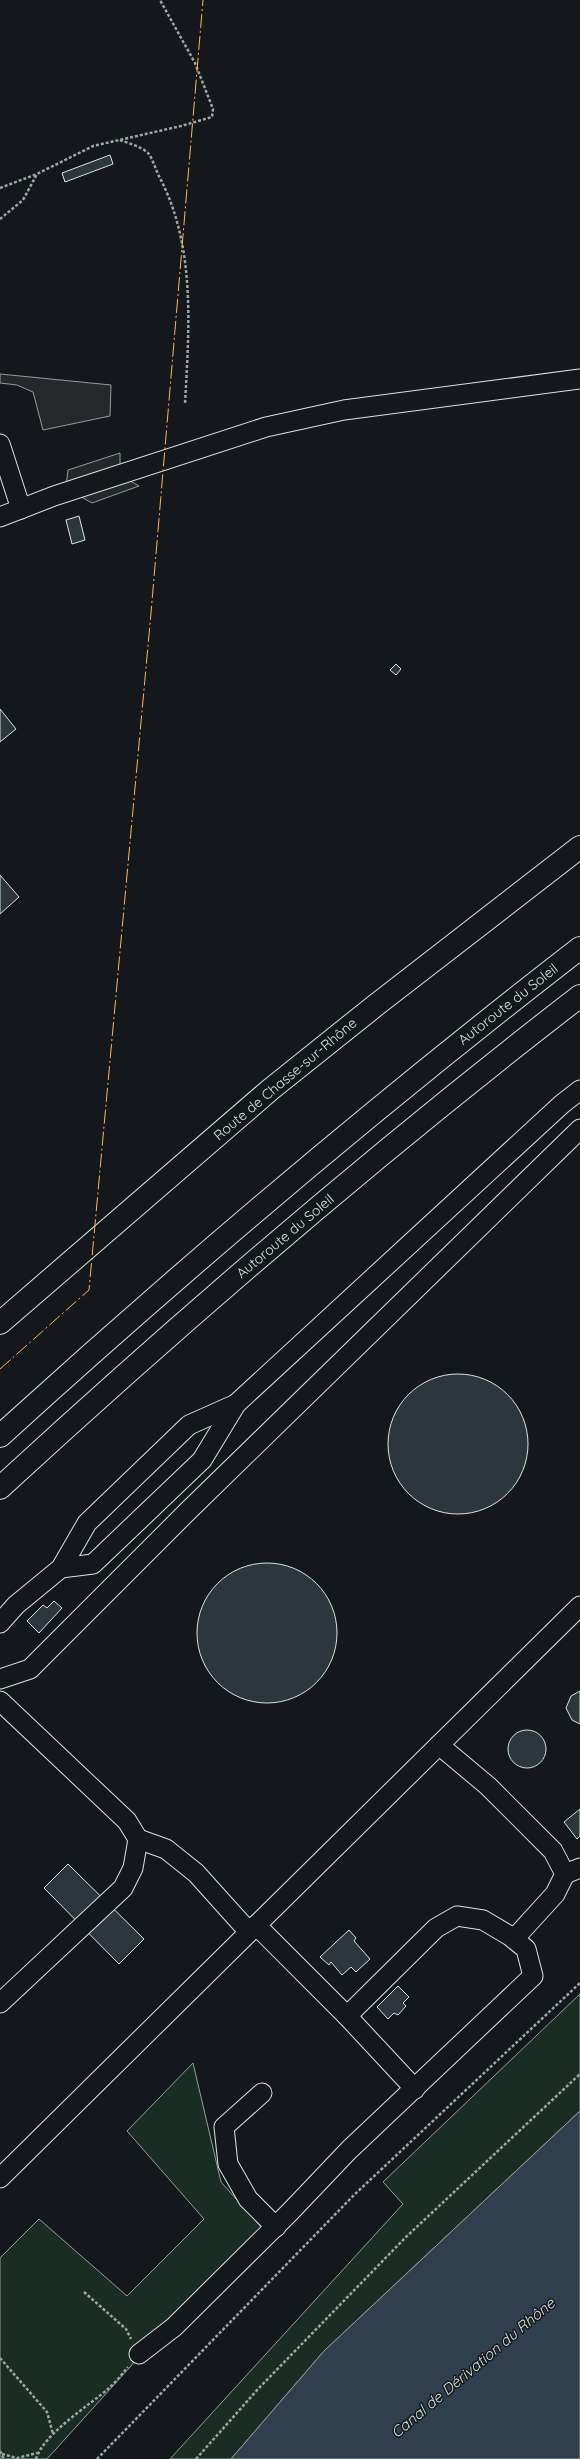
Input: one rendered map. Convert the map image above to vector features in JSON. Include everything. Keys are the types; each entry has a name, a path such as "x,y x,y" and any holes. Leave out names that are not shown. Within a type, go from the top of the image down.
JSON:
{"main road":[{"name":"Route de Chasse-sur-Rhône","path":"0,1323 271,1089 376,1004 580,847"},
{"name":"Autoroute du Soleil","path":"0,1436 122,1326 274,1194 443,1055 580,948"},
{"name":"Autoroute du Soleil","path":"0,1488 153,1349 307,1216 452,1097 580,996"}],"street":[{"path":"0,517 274,425 344,410 580,379"},
{"path":"0,444 21,509"},
{"path":"61,1568 93,1564 202,1460 236,1404 562,1104 580,1090"},
{"path":"0,1679 30,1669 212,1488 580,1129"},
{"path":"0,1623 16,1605 61,1568 87,1522 189,1425 236,1404"},
{"path":"0,2178 580,1606"},
{"path":"0,1701 126,1822 138,1839 166,1849 196,1873 252,1929 347,2016 415,2089"},
{"path":"439,1745 488,1786 572,1872 555,1894 514,1939"},
{"path":"3,1994 123,1888 133,1868 138,1839"},
{"path":"139,2354 174,2327 276,2227 349,2150 533,1976 526,1949 514,1939 483,1920 457,1916 436,1928 347,2016"},
{"path":"262,2093 224,2127 226,2149 228,2164 248,2199 276,2227"}],"path":[{"path":"0,188 37,174 93,146 181,126 212,116 213,109 195,63 160,0"},
{"path":"120,140 148,153 166,190 179,230 187,271 190,324 185,404"},
{"path":"0,219 23,200 37,174"},
{"path":"97,2459 354,2195 580,1983"},
{"path":"196,2459 258,2389 406,2237 580,2074"},
{"path":"36,2459 37,2453 53,2434 111,2387 139,2354 126,2329 84,2292"},
{"path":"0,2358 47,2412 53,2434"},
{"path":"1,2453 16,2458 37,2453"},
{"path":"1,2453 4,2459"}],"green space":[{"path":"580,1994 580,2111 324,2351 231,2459 170,2459 403,2204 383,2182"},
{"path":"193,2063 221,2182 261,2227 154,2333 131,2366 47,2459 0,2459 0,2258 39,2219 127,2296 204,2219 127,2131"}],"shaded area":[{"path":"0,374 111,385 110,416 43,430 33,392 17,385 0,383"},
{"path":"120,453 120,468 125,478 139,486 92,503 66,486 68,470"}],"water":[{"name":"Canal de Dérivation du Rhône","path":"580,2111 580,2459 231,2459 324,2351"}],"building":[{"path":"110,155 113,164 65,182 62,173"},
{"path":"79,516 85,540 72,544 66,520"},
{"path":"396,664 401,669 396,675 390,670"},
{"path":"0,709 16,729 0,742"},
{"path":"0,875 19,897 0,914"},
{"path":"465,1374 485,1379 508,1394 523,1417 527,1430 527,1458 523,1471 508,1494 485,1509 472,1513 451,1514 431,1509 408,1494 393,1471 389,1458 388,1437 393,1417 408,1394 431,1379 444,1375"},
{"path":"274,1563 294,1568 317,1583 332,1606 336,1619 336,1647 332,1660 317,1683 294,1698 281,1702 260,1703 240,1698 217,1683 202,1660 198,1647 197,1626 202,1606 217,1583 240,1568 253,1564"},
{"path":"54,1601 62,1608 39,1633 27,1621 43,1605 47,1608"},
{"path":"580,1691 580,1724 572,1720 566,1708 571,1696"},
{"path":"523,1730 531,1730 543,1739 546,1749 543,1759 537,1765 531,1768 523,1768 511,1759 508,1753 508,1745 517,1733"},
{"path":"580,1809 580,1836 577,1839 564,1822"},
{"path":"68,1864 144,1939 119,1964 44,1888"},
{"path":"349,1930 356,1938 354,1941 370,1959 356,1972 351,1967 342,1975 331,1962 329,1965 320,1957"},
{"path":"398,1986 409,1997 403,2003 406,2006 398,2015 394,2013 388,2019 377,2007"}],"power":[{"path":"0,1369 89,1290 151,613 203,0"}]}
